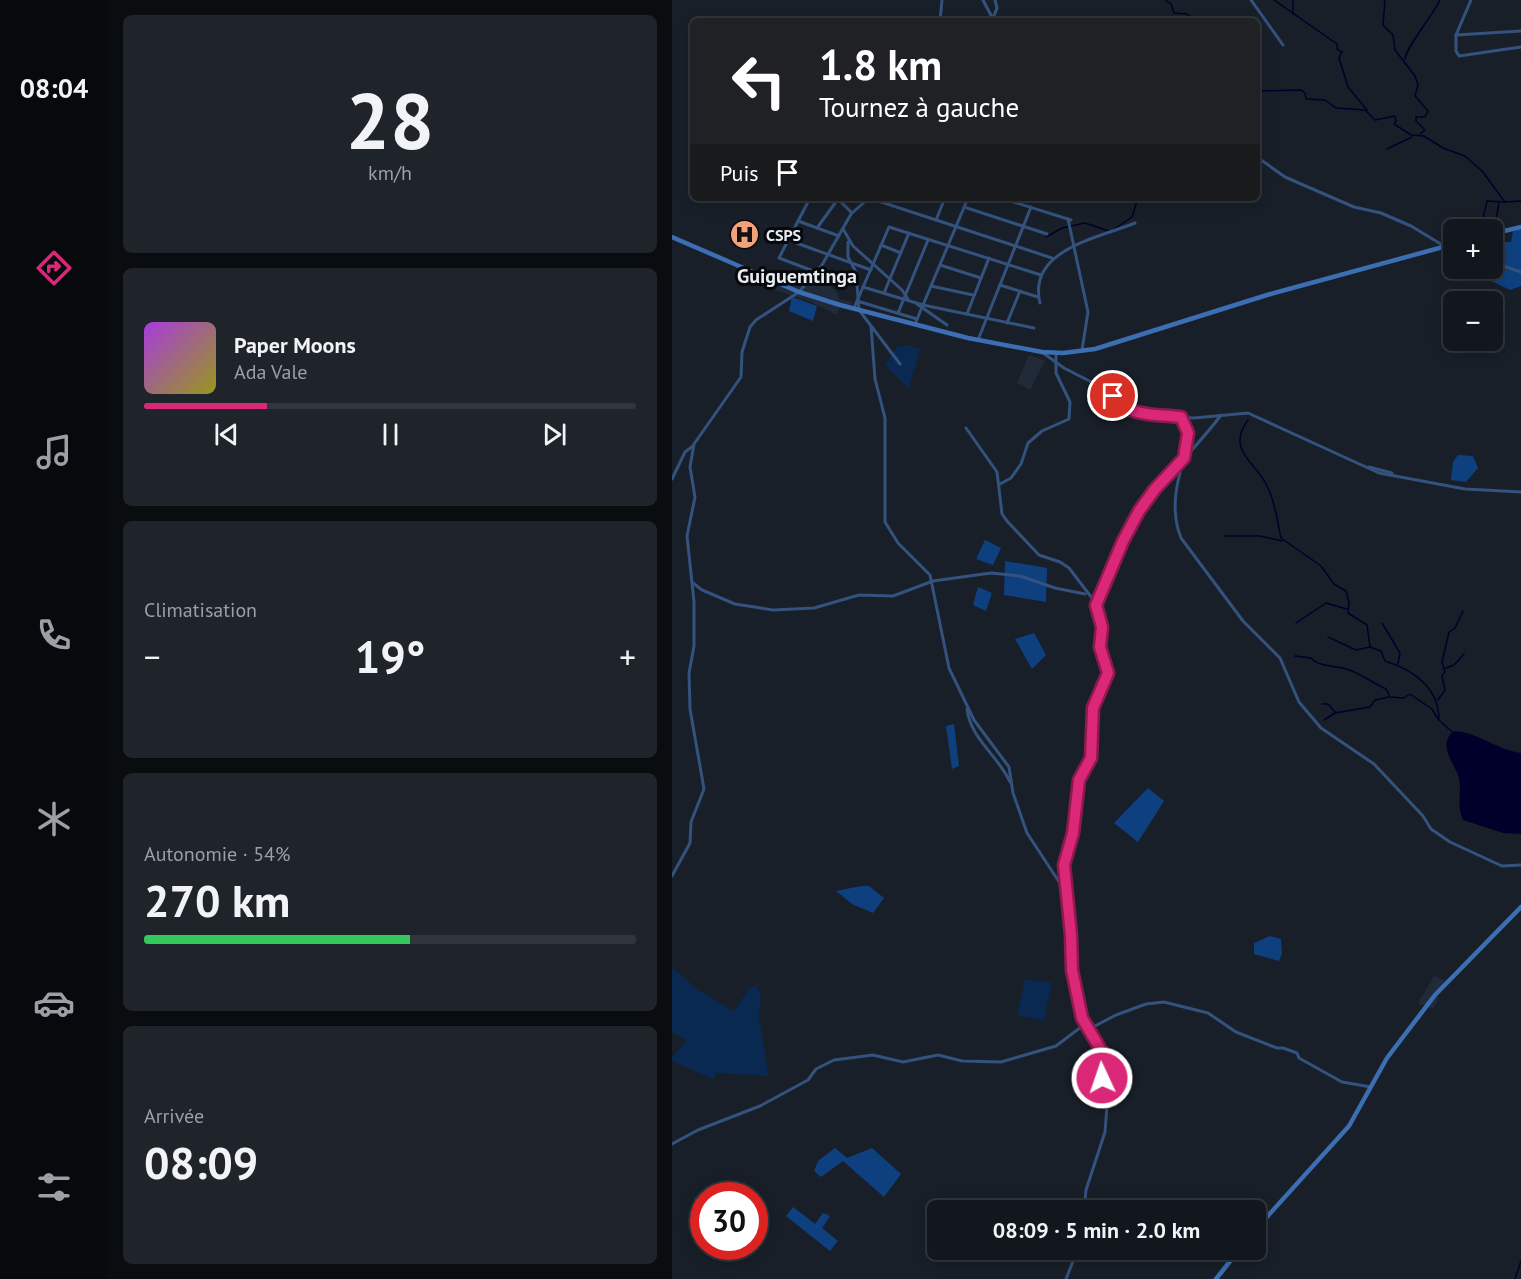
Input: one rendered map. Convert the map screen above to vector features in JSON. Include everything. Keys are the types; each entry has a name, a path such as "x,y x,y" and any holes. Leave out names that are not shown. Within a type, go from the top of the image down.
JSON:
{"street":[{"path":"940,18 942,0"},
{"path":"983,0 992,18"},
{"path":"994,18 997,8 995,0"},
{"path":"1251,0 1283,45"},
{"path":"1471,0 1456,34 1456,51 1459,56 1499,48 1521,47"},
{"path":"1456,34 1521,31"},
{"path":"1260,160 1285,177 1347,204 1411,226 1443,246"},
{"path":"808,201 779,258 816,272"},
{"path":"817,228 835,201"},
{"path":"840,201 852,213"},
{"path":"672,479 685,452 694,444 741,376 742,352 750,327 756,320 799,292 829,255 852,213 865,201"},
{"path":"877,201 1052,258"},
{"path":"936,220 944,201"},
{"path":"915,326 967,201"},
{"path":"1011,201 1069,220 1088,312 1082,351"},
{"path":"964,207 1047,234"},
{"path":"978,340 1031,207"},
{"path":"798,221 839,236"},
{"path":"1040,303 1038,297 1041,275 1052,258 1135,223"},
{"path":"857,301 889,227 1041,275"},
{"path":"1503,231 1521,227"},
{"path":"843,230 847,238 903,290 904,298"},
{"path":"884,293 909,233"},
{"path":"672,237 799,292 915,326 1042,352 1082,351 1267,295 1443,248"},
{"path":"847,238 848,257 856,272 856,309 900,364"},
{"path":"898,313 928,239"},
{"path":"788,240 871,270"},
{"path":"881,245 901,253"},
{"path":"967,314 989,258"},
{"path":"940,265 981,278"},
{"path":"1503,266 1521,272"},
{"path":"1000,285 1038,297"},
{"path":"931,286 974,295"},
{"path":"863,287 913,302 947,325"},
{"path":"1007,323 1020,291"},
{"path":"857,301 917,319"},
{"path":"922,307 1035,328"},
{"path":"871,326 875,379 885,418 885,522 898,543 923,565 933,581 945,655 966,705 972,729 998,761 1011,783"},
{"path":"1042,352 1057,363 1107,390 1114,400 1152,416 1181,417 1248,413 1363,466 1464,489 1521,492"},
{"path":"999,486 1003,480 1011,478 1021,464 1028,443 1042,431 1069,419 1070,402 1060,383 1056,352"},
{"path":"1096,605 1123,541 1139,511 1194,445 1206,436 1221,415"},
{"path":"1181,417 1188,433 1174,510 1175,523 1181,537 1243,621 1280,658 1294,694 1312,719 1374,764 1423,816 1431,829 1450,842 1502,866 1521,865"},
{"path":"966,428 997,472 1002,514 1019,536 1039,555 1060,562 1069,568 1096,605 1102,627 1100,647 1108,673 1094,703 1091,758 1079,780 1073,833 1064,860 1071,964 1085,1024 1105,1057 1102,1078 1107,1106 1105,1132 1086,1190 1085,1200"},
{"path":"672,876 690,843 691,822 704,789 690,709 689,673 694,646 692,582 687,537 695,497 690,467 694,444"},
{"path":"692,582 702,590 735,604 783,610 824,606 837,599 859,595 893,596 933,581 1001,573 1087,594"},
{"path":"966,705 1009,767 1011,783 1027,833 1068,895"},
{"path":"1266,1218 1345,1132 1387,1058 1435,995 1521,907"},
{"path":"672,1144 698,1130 760,1106 808,1080 816,1069 834,1060 873,1055 903,1062 938,1055 962,1061 1001,1062 1056,1046 1085,1024 1095,1026 1146,1005 1166,1002 1208,1012 1236,1032 1297,1053 1299,1058 1342,1082 1371,1087"},
{"path":"1066,1279 1073,1260"},
{"path":"1216,1279 1231,1260"}],"shaded area":[{"path":"1521,229 1521,286 1510,290 1491,281 1492,279 1503,279 1503,242 1511,242 1513,231"},
{"path":"818,270 825,273 826,282 838,293 839,299 852,302 850,308 840,306 837,315 811,302 775,290 782,275 798,282 804,277 810,280"},
{"path":"792,297 817,306 813,321 789,311"},
{"path":"907,345 920,349 909,389 885,365 897,347"},
{"path":"1029,355 1045,361 1030,390 1017,383"},
{"path":"1458,455 1473,456 1478,468 1466,482 1451,480 1453,462"},
{"path":"985,540 1001,548 993,565 976,559"},
{"path":"1005,561 1047,568 1046,602 1004,595"},
{"path":"978,587 992,593 986,611 973,605"},
{"path":"1034,633 1046,655 1032,669 1015,639"},
{"path":"954,724 959,766 952,769 946,726"},
{"path":"1454,731 1471,734 1521,753 1521,834 1503,833 1463,820 1460,809 1459,778 1447,748 1449,736"},
{"path":"1148,788 1164,801 1138,842 1114,823"},
{"path":"869,886 884,898 873,913 852,904 836,891"},
{"path":"1270,936 1281,939 1282,954 1279,961 1254,954 1254,943"},
{"path":"672,967 698,990 734,1011 749,989 756,985 761,998 759,1018 769,1076 716,1073 713,1079 672,1061 672,1057 687,1041 672,1032"},
{"path":"1434,976 1447,982 1435,995 1439,998 1433,1009 1418,1003"},
{"path":"1025,979 1052,983 1044,1021 1017,1015"},
{"path":"835,1148 847,1158 872,1148 901,1174 884,1197 843,1161 821,1177 814,1171 818,1161"},
{"path":"793,1207 815,1224 823,1213 830,1216 822,1228 838,1241 830,1251 786,1216"}],"waterway":[{"path":"1165,0 1171,4 1174,13 1187,14 1192,18"},
{"path":"1274,0 1337,44 1337,49 1342,52 1339,58 1348,87 1367,110"},
{"path":"1293,0 1293,14"},
{"path":"1385,0 1383,25 1393,35 1395,50 1415,76 1418,85 1415,96 1428,111 1425,117 1416,117 1416,121 1425,130 1420,134"},
{"path":"1405,59 1410,46 1440,0"},
{"path":"1260,91 1301,90 1305,93 1306,99 1325,100 1336,108 1365,110 1375,120 1395,116 1394,124 1411,135 1424,136 1443,148 1465,156 1482,171 1505,202 1521,201"},
{"path":"1387,149 1412,137"},
{"path":"1113,230 1132,217 1137,201"},
{"path":"1483,218 1487,201 1504,202"},
{"path":"1496,219 1499,203"},
{"path":"1046,237 1062,228 1085,223 1109,231"},
{"path":"1248,420 1242,431 1241,448 1268,488 1275,507 1281,538 1321,566 1334,584 1346,591 1349,602 1348,613 1367,625 1370,647 1381,651 1385,661 1406,670 1423,682 1435,699 1439,720 1452,732"},
{"path":"1224,536 1260,536 1282,541"},
{"path":"1296,623 1326,603 1347,609"},
{"path":"1438,700 1445,690 1442,676 1445,672 1442,662 1449,632 1455,628 1463,611"},
{"path":"1382,623 1400,653 1398,664"},
{"path":"1328,637 1356,650 1370,647"},
{"path":"1446,668 1454,665 1464,654"},
{"path":"1295,656 1311,658 1321,664 1354,672 1386,689 1390,697 1404,698 1410,694 1432,709 1438,719"},
{"path":"1324,720 1335,713 1370,707 1375,700 1389,697"},
{"path":"1322,704 1328,704 1335,712"},
{"path":"1515,1279 1521,1261"}],"place":[{"name":"CSPS","path":"745,235"}],"district":[{"name":"Guiguemtinga","path":"797,276"}],"route":[{"path":"1102,1078 1105,1057 1082,1018 1081,1005 1076,991 1071,964 1068,895 1064,881 1064,860 1073,833 1079,798 1079,780 1091,758 1094,738 1093,708 1098,692 1105,686 1108,673 1100,647 1102,627 1096,605 1123,541 1139,511 1155,489 1166,481 1184,458 1188,433 1181,417 1145,415 1114,400 1113,396"}]}
